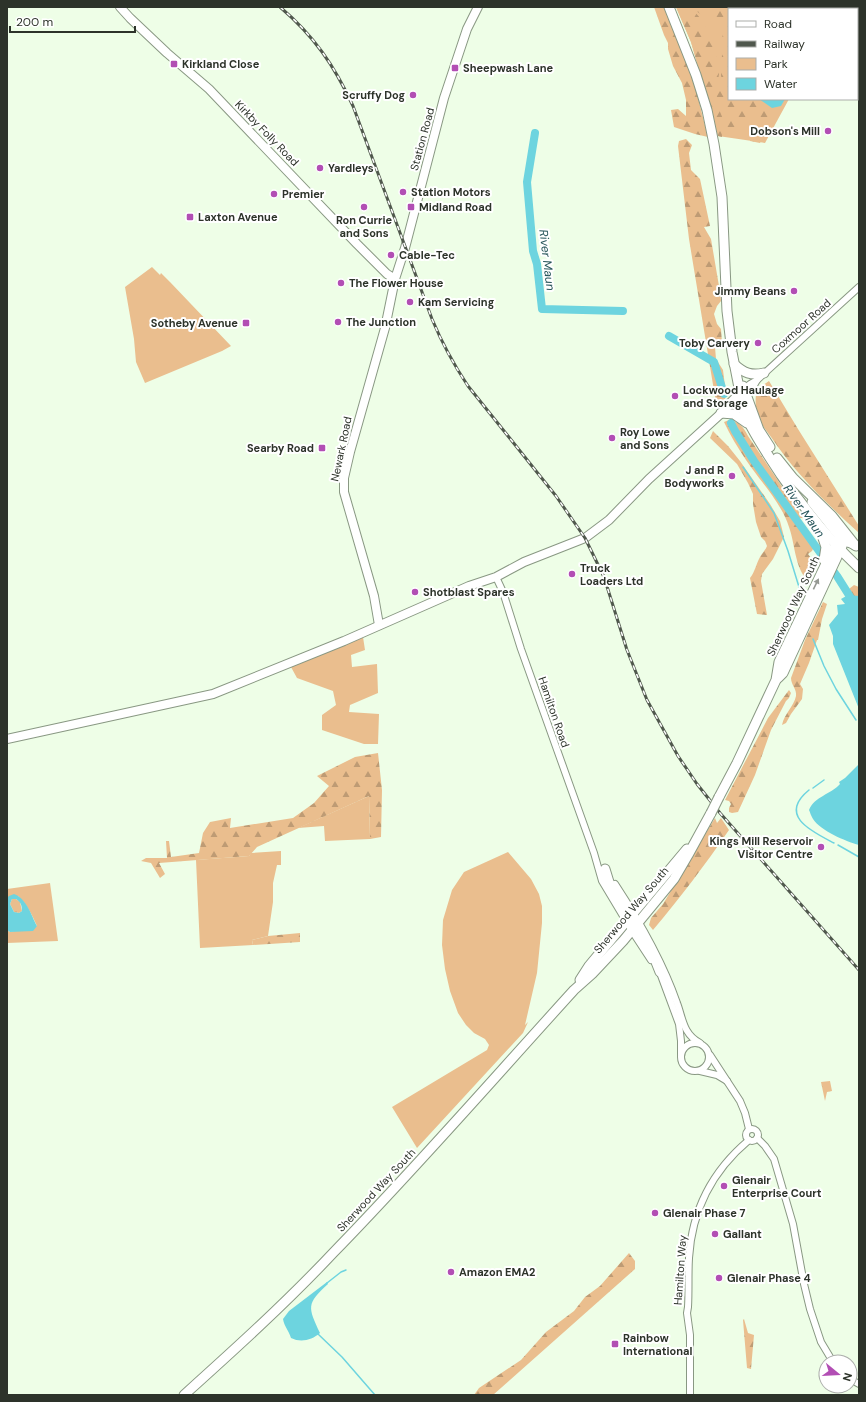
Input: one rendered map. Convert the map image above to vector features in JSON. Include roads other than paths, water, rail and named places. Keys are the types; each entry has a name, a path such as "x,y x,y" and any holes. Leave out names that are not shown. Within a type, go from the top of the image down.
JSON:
{"highway":[{"path":"669,7 696,75 707,110 714,144 722,197 727,311 734,364 734,386 741,395 767,444 786,470 832,516 857,548"},
{"path":"734,364 749,374 764,373"},
{"path":"741,395 748,424 769,457 807,511 840,545 858,567"},
{"path":"723,411 734,414 748,424"},
{"path":"800,485 837,533 840,545"},
{"path":"817,522 832,560 858,567"},
{"path":"840,545 847,542 857,548"},
{"name":"Sherwood Way South","path":"811,602 840,545"},
{"name":"Sherwood Way South","path":"184,1395 256,1329 337,1249 447,1132 574,990 592,974 680,862 688,855 737,763 776,680 783,673 824,569 832,560"},
{"name":"Sherwood Way South","path":"574,990 589,966 633,922 696,838"},
{"path":"605,869 609,882 654,958 660,972"}],"main road":[{"name":"Kirkby Folly Road","path":"120,7 167,53 209,89 357,244 387,274 395,279"},
{"name":"Station Road","path":"395,279 405,248 444,98 467,29 478,7"},
{"name":"Newark Road","path":"379,625 374,596 344,492 344,478 385,328 395,279"},
{"path":"7,739 213,694 344,641 469,586 496,577 524,562 588,536 609,520 730,403 741,395"}],"street":[{"name":"Coxmoor Road","path":"741,395 753,387 764,373 859,287"},
{"name":"Hamilton Road","path":"496,577 503,592 521,649 594,853 602,881 659,958 677,1003 686,1031 689,1036 705,1046 740,1101 749,1129"},
{"name":"Hamilton Road","path":"594,853 605,869"},
{"path":"660,972 679,1024 681,1032 682,1062 685,1067 694,1071 717,1075 727,1081"},
{"path":"682,1054 684,1048 688,1045 700,1043"},
{"path":"700,1071 710,1060 709,1054"},
{"path":"757,1138 754,1140 749,1140 746,1135 749,1129 757,1131 757,1138 774,1158 793,1224 810,1309 821,1342 828,1354"},
{"name":"Hamilton Way","path":"690,1395 690,1335 687,1313 689,1256 692,1232 700,1205 715,1176 728,1159 749,1140"}],"water":[{"path":"805,7 806,8 744,8"},
{"path":"760,100 784,100 781,106 772,108"},
{"path":"848,595 859,596 859,709 833,644 833,636 829,625 838,614 837,605 845,604 841,599"},
{"path":"859,764 859,845 840,838 822,828 813,819 809,810 815,802 836,788 840,784 839,782"},
{"path":"14,894 25,903 37,926 33,931 10,932 7,930 7,898","holes":["12,899 19,901 21,906 22,911 19,913 14,912 10,904"]},
{"path":"327,1282 328,1284 316,1296 311,1306 313,1317 320,1333 306,1340 295,1340 291,1338 283,1319 289,1311"}],"waterway":[{"name":"River Maun","path":"535,133 527,182 533,251 537,264 542,309 623,311"},
{"name":"River Maun","path":"669,336 714,362 724,394"},
{"name":"River Maun","path":"731,423 754,461 837,576 859,611"},
{"path":"743,467 774,513 799,587"},
{"path":"813,639 824,666 836,689 856,720"},
{"path":"813,788 824,780"},
{"path":"809,790 800,799 796,808 797,815 808,828 834,843"},
{"path":"838,845 859,857"},
{"path":"327,1283 346,1270"},
{"path":"318,1334 342,1357 375,1395"}],"railway":[{"path":"280,7 313,40 331,64 346,91 353,106 432,319 453,362 468,386 556,496 585,538 604,577 627,650 647,700 678,756 697,784 720,813 859,970"}],"place":[{"name":"Kirkland Close","path":"174,64"},
{"name":"Sheepwash Lane","path":"455,68"},
{"name":"Scruffy Dog","path":"413,95"},
{"name":"Dobson's Mill","path":"828,131"},
{"name":"Yardleys","path":"320,168"},
{"name":"Station Motors","path":"403,192"},
{"name":"Premier","path":"274,194"},
{"name":"Ron Currie and Sons","path":"364,207"},
{"name":"Midland Road","path":"411,207"},
{"name":"Laxton Avenue","path":"190,217"},
{"name":"Cable-Tec","path":"391,255"},
{"name":"The Flower House","path":"341,283"},
{"name":"Jimmy Beans","path":"794,291"},
{"name":"Kam Servicing","path":"410,302"},
{"name":"The Junction","path":"338,322"},
{"name":"Sotheby Avenue","path":"246,323"},
{"name":"Toby Carvery","path":"758,343"},
{"name":"Lockwood Haulage and Storage","path":"675,396"},
{"name":"Roy Lowe and Sons","path":"612,438"},
{"name":"Searby Road","path":"322,448"},
{"name":"J and R Bodyworks","path":"732,476"},
{"name":"Truck Loaders Ltd","path":"572,574"},
{"name":"Shotblast Spares","path":"415,592"},
{"name":"Kings Mill Reservoir Visitor Centre","path":"821,847"},
{"name":"Glenair Enterprise Court","path":"724,1186"},
{"name":"Glenair Phase 7","path":"655,1213"},
{"name":"Gallant","path":"715,1234"},
{"name":"Amazon EMA2","path":"451,1272"},
{"name":"Glenair Phase 4","path":"719,1278"},
{"name":"Rainbow International","path":"615,1344"}]}
